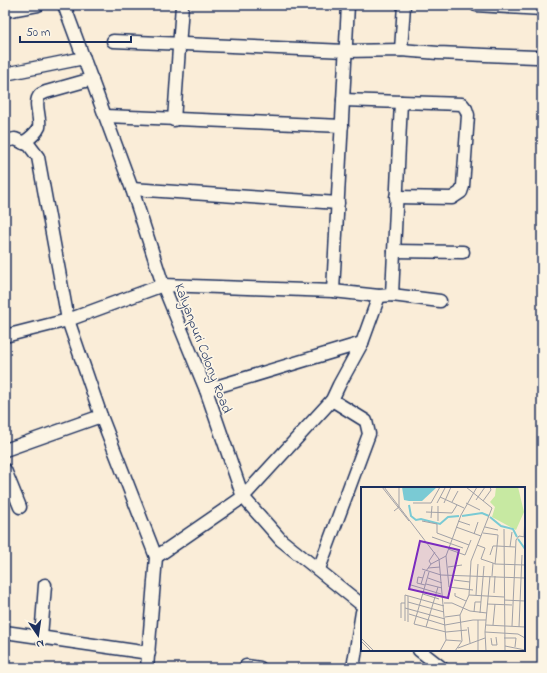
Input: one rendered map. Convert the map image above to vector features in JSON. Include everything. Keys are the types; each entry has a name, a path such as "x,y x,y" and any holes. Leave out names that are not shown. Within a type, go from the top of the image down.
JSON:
{"street":[{"path":"5,11 38,5"},
{"name":"Kalyanpuri Colony Road","path":"64,5 132,189 163,285 206,390 243,497"},
{"path":"174,120 182,5"},
{"path":"333,290 348,5"},
{"path":"401,50 404,5"},
{"path":"476,5 542,9"},
{"path":"113,41 346,51 401,50 536,57"},
{"path":"5,74 84,58"},
{"path":"23,143 31,137 38,128 37,100 40,95 92,79"},
{"path":"343,100 462,104 466,109 468,115 463,186 461,192 452,198 396,197"},
{"path":"392,295 401,102"},
{"path":"106,116 342,126"},
{"path":"5,141 15,139 29,145 38,157 68,320 101,416 156,558 147,668"},
{"path":"132,189 338,203"},
{"path":"394,251 462,252"},
{"path":"5,336 68,320 163,285 333,290 379,296 392,295 440,301"},
{"path":"156,558 243,497 332,400 362,343 379,296"},
{"path":"206,390 362,343"},
{"path":"318,570 369,434 366,421 332,400"},
{"path":"5,450 101,416"},
{"path":"5,470 20,507"},
{"path":"243,497 281,540 361,604"},
{"path":"41,636 45,585"},
{"path":"353,668 361,618"},
{"path":"5,632 41,636 148,653"},
{"path":"420,651 442,668"},
{"path":"246,666 260,668"}]}
